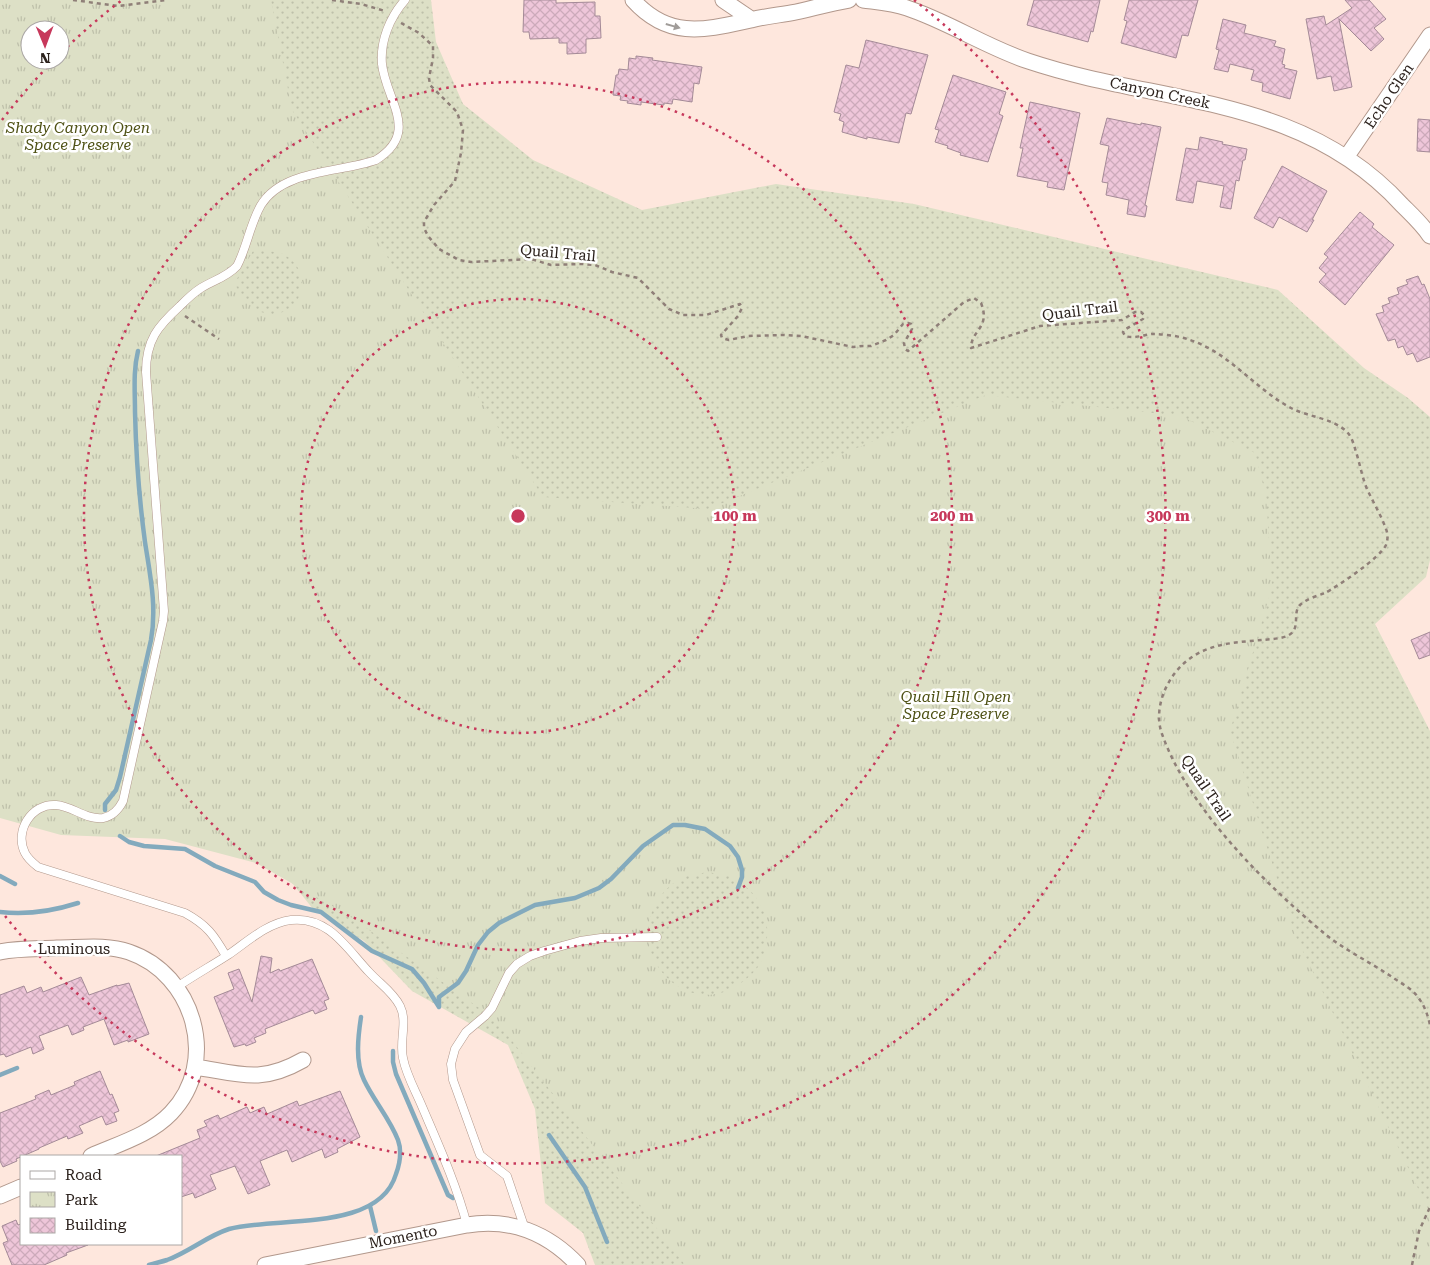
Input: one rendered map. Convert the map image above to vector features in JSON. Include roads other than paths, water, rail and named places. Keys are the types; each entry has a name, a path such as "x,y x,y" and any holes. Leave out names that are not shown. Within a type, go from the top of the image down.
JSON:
{"street":[{"path":"633,0 654,19 675,27 699,29 726,26 849,0"},
{"path":"723,0 751,20"},
{"name":"Canyon Creek","path":"862,0 886,2 907,8 996,48 1068,73 1245,112 1296,130 1347,156 1391,192 1430,236"},
{"name":"Echo Glen","path":"1347,156 1430,35"},
{"name":"Luminous","path":"0,952 44,948 117,949 150,962 163,972 177,987 187,1004 194,1025 197,1045 196,1066 180,1102 158,1124 141,1134 93,1155"},
{"path":"196,1066 242,1074 260,1075 281,1071 303,1060"},
{"path":"0,1196 20,1187"},
{"name":"Momento","path":"265,1265 467,1225 498,1223 525,1229 540,1235 563,1250 578,1265"}],"lane":[{"path":"226,956 210,930 185,913 38,867 29,860 24,852 23,830 30,815 46,806 54,804 64,806 94,818 103,818 110,816 123,801 164,611 146,372 147,351 152,337 165,319 195,292 230,273 237,266 260,206 275,189 293,180 376,160 386,154 393,145 397,136 399,118 387,86 382,62 384,41 393,16 405,0"},
{"path":"177,987 269,927 280,922 292,920 307,921 322,926 338,937 367,970 395,997 402,1010 404,1023 403,1058 460,1197 467,1225"},
{"path":"525,1229 507,1176 480,1155 453,1080 451,1064 455,1049 466,1032 492,1008 505,979 517,964 544,951 580,941 601,938 657,937"}],"waterway":[{"path":"105,810 105,804 116,790 120,777 153,627 152,591 141,509 136,444 135,366 138,351"},
{"path":"120,836 129,842 144,846 185,849 215,866 255,882 264,892 278,900 321,912 372,951 412,969 424,983 439,1007 439,997 458,983 478,945 488,932 499,923 535,905 575,898 599,888 611,879 643,846 673,825 705,829 730,846 738,857 742,870 742,877 738,888"},
{"path":"0,876 15,884"},
{"path":"0,912 39,912 78,903"},
{"path":"149,1265 175,1257 229,1229 249,1225 323,1219 348,1214 369,1206 386,1193 396,1174 400,1148 395,1132 361,1073 358,1049 361,1017"},
{"path":"393,1051 396,1074 448,1195 453,1198"},
{"path":"0,1075 17,1068"},
{"path":"549,1135 585,1187 607,1242"},
{"path":"370,1206 376,1231"}],"park label":[{"name":"Shady Canyon Open Space Preserve","path":"78,136"},
{"name":"Quail Hill Open Space Preserve","path":"956,706"}]}
